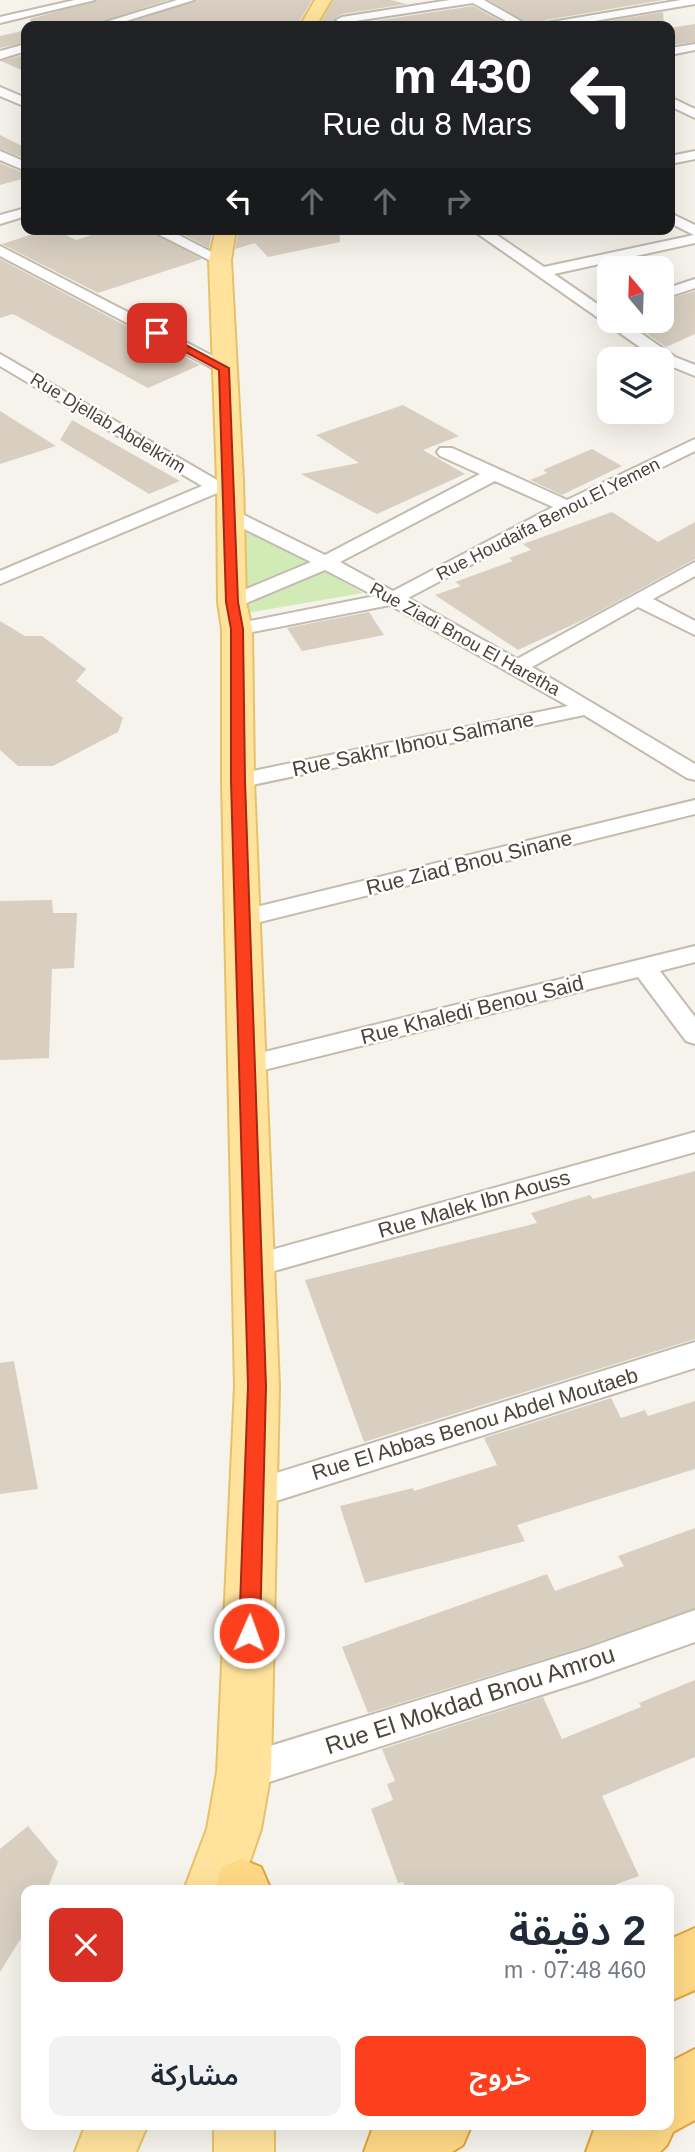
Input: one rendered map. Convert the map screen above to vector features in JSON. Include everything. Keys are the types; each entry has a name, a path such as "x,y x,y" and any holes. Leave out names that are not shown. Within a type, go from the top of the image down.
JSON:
{"highway":[{"path":"674,1970 695,1956"},
{"path":"674,2098 695,2079"},
{"path":"394,2152 432,2130"},
{"path":"616,2152 640,2130"}],"main road":[{"path":"223,245 225,494 235,615 257,1386 244,1772 234,1829 234,1885"},
{"path":"105,2152 115,2130"},
{"path":"244,2130 244,2152"}],"street":[{"path":"117,21 189,0"},
{"path":"328,17 471,0"},
{"path":"476,0 514,21"},
{"path":"576,21 695,1"},
{"path":"0,20 93,3 144,21"},
{"path":"675,50 695,47"},
{"path":"0,55 21,49"},
{"path":"0,91 21,104"},
{"path":"675,100 695,97"},
{"path":"675,104 695,114"},
{"path":"0,155 21,165"},
{"path":"675,159 695,155"},
{"path":"0,209 21,203"},
{"path":"0,220 21,214"},
{"path":"675,220 695,231"},
{"path":"180,235 223,245"},
{"path":"487,235 597,310"},
{"path":"543,272 695,239"},
{"path":"0,250 224,368"},
{"path":"674,291 695,283"},
{"path":"630,333 650,347"},
{"path":"674,358 687,353"},
{"name":"Rue Djellab Abdelkrim","path":"0,359 225,494"},
{"path":"674,362 695,371"},
{"name":"Rue Houdaifa Benou El Yemen","path":"235,615 394,598 567,507 695,444"},
{"path":"446,452 567,507"},
{"path":"235,615 327,562 494,474"},
{"path":"0,579 225,494"},
{"name":"Rue Ziadi Bnou El Haretha","path":"225,494 327,562 517,667 695,773"},
{"path":"517,667 695,568"},
{"path":"639,600 695,629"},
{"name":"Rue Sakhr Ibnou Salmane","path":"238,781 588,708"},
{"name":"Rue Ziad Bnou Sinane","path":"244,918 695,807"},
{"name":"Rue Khaledi Benou Said","path":"248,1065 695,954"},
{"path":"644,967 695,1035"},
{"name":"Rue Malek Ibn Aouss","path":"253,1266 695,1142"},
{"name":"Rue El Abbas Benou Abdel Moutaeb","path":"254,1494 695,1355"},
{"name":"Rue El Mokdad Bnou Amrou","path":"244,1772 588,1664 695,1626"}],"green space":[{"path":"244,526 363,593 246,613"}],"building":[{"path":"98,0 168,0 105,21 30,19"},
{"path":"197,0 312,0 300,21 133,21"},
{"path":"333,0 391,0 407,4 342,14 334,19 336,21 322,21"},
{"path":"489,0 663,0 545,21 523,21"},
{"path":"473,6 501,21 375,21"},
{"path":"663,12 664,21 609,21"},
{"path":"695,24 695,42 675,44 675,27"},
{"path":"21,31 21,43 0,48 0,36"},
{"path":"21,55 21,70 1,61"},
{"path":"0,135 21,146 21,157 0,149"},
{"path":"0,163 21,172 21,179 0,185"},
{"path":"30,235 66,235 76,240 91,235 157,235 202,259 98,293 2,244"},
{"path":"184,235 212,235 209,248"},
{"path":"238,235 339,235 340,242 268,257 255,243 235,249"},
{"path":"0,259 200,365 148,388 13,314 0,318"},
{"path":"695,291 695,334 666,347 646,333 674,333 674,297"},
{"path":"403,405 459,436 423,450 465,474 377,514 301,474 359,463 316,435"},
{"path":"0,411 56,446 0,464"},
{"path":"72,420 180,481 149,494 60,440"},
{"path":"592,449 622,466 562,495 530,480 547,473 543,470"},
{"path":"612,512 658,542 695,522 695,559 587,618 518,650 435,595 461,586 455,582 513,561 509,558 531,550 523,544"},
{"path":"369,612 384,635 302,651 287,628"},
{"path":"0,621 25,636 42,636 86,669 76,681 123,718 118,732 53,766 18,766 0,750"},
{"path":"52,900 53,913 77,913 74,968 52,969 49,1058 0,1060 0,901"},
{"path":"695,1171 695,1339 364,1442 305,1280 537,1223 531,1213 590,1195 593,1199"},
{"path":"14,1361 38,1489 0,1494 0,1363"},
{"path":"611,1398 621,1418 645,1410 648,1416 695,1401 695,1469 517,1525 525,1541 365,1583 340,1506 413,1488 414,1491 497,1465 484,1438"},
{"path":"695,1528 695,1608 587,1646 368,1713 342,1647 547,1574 555,1591 624,1566 618,1556"},
{"path":"695,1680 695,1757 602,1796 639,1876 615,1885 398,1883 371,1809 393,1800 387,1784 395,1781 382,1749 543,1697 562,1739 641,1707 639,1703"},
{"path":"28,1826 58,1862 49,1885 21,1885 21,1938 0,1972 0,1849"}],"route":[{"path":"157,333 224,368 230,481 232,602 237,629 238,781 257,1386 249,1633"}]}
